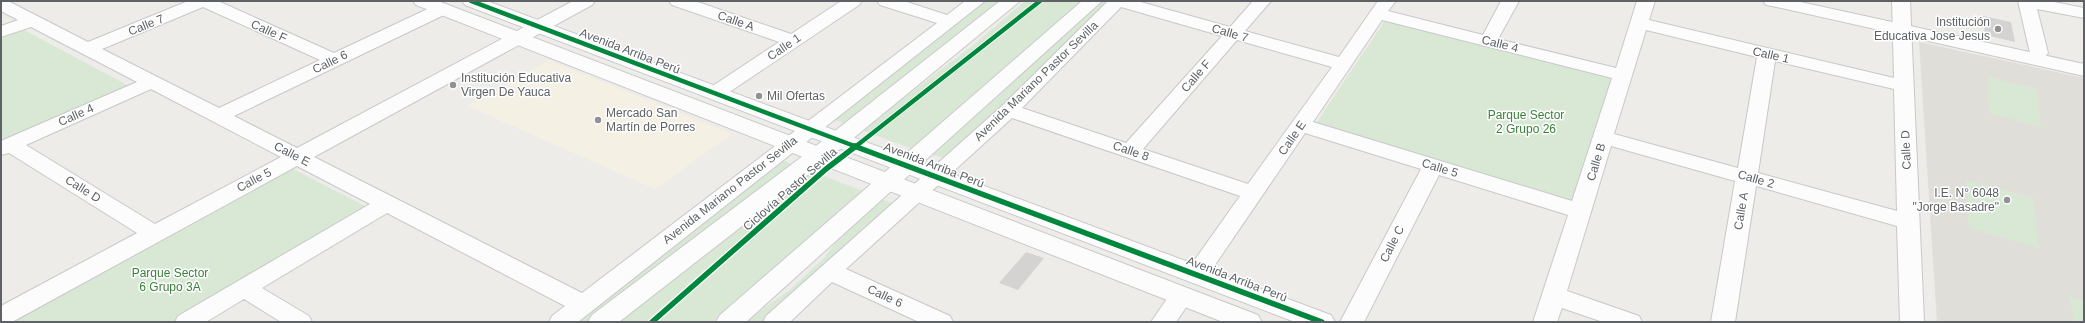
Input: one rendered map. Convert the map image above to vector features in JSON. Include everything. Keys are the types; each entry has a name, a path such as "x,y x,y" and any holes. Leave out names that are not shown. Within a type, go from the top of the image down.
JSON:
{"street":[{"name":"Calle 7","path":"88,48 204,1"},
{"name":"Calle F","path":"204,1 334,60"},
{"name":"Avenida Arriba Perú","path":"422,1 442,9 528,32 715,93 1322,322"},
{"name":"Avenida Arriba Perú","path":"471,1 528,32 791,143 1249,322"},
{"path":"528,32 586,1"},
{"name":"Calle A","path":"678,1 794,41"},
{"name":"Calle 1","path":"715,93 853,1"},
{"path":"886,1 950,21"},
{"name":"Avenida Mariano Pastor Sevilla","path":"561,322 976,1"},
{"path":"601,322 838,140 1011,1"},
{"name":"Avenida Mariano Pastor Sevilla","path":"729,322 886,181 1093,1"},
{"name":"Calle 7","path":"1118,1 1343,64"},
{"name":"Avenida Mariano Pastor Sevilla","path":"775,322 829,271 1009,110 1118,1"},
{"name":"Calle F","path":"1130,151 1262,1"},
{"path":"1488,41 1510,1"},
{"name":"Calle B","path":"1545,322 1646,1"},
{"path":"1772,1 2084,63"},
{"path":"1803,1 2084,70"},
{"path":"1901,1 1902,26"},
{"path":"2039,53 2027,1 2084,13"},
{"name":"Calle E","path":"1,4 584,305"},
{"name":"Calle E","path":"1196,275 1383,7"},
{"name":"Calle 4","path":"1383,7 1488,41 1623,75"},
{"name":"Calle 6","path":"218,116 442,9"},
{"path":"1,32 33,20"},
{"name":"Calle 1","path":"1639,23 1904,86"},
{"name":"Calle D","path":"1902,26 1912,322"},
{"name":"Calle 5","path":"1,317 528,32"},
{"name":"Calle A","path":"1723,322 1767,54"},
{"name":"Calle 4","path":"6,147 152,82"},
{"name":"Calle 8","path":"1009,110 1253,193"},
{"name":"Calle 5","path":"1300,125 1580,211"},
{"name":"Calle 2","path":"1603,137 1909,222"},
{"name":"Calle D","path":"6,147 155,234"},
{"name":"Calle C","path":"1352,322 1433,166"},
{"path":"187,322 387,203"},
{"name":"Calle 6","path":"829,271 941,322"},
{"path":"244,288 300,322"},
{"path":"1163,322 1182,296"},
{"path":"1554,296 1630,322"}],"shaded area":[{"name":"I.E. N° 6048 \"Jorge Basadre\"","path":"1919,42 2084,78 2084,322 1937,322"},
{"name":"Mercado San Martín de Porres","path":"549,60 732,134 655,189 468,106"}],"green space":[{"path":"986,1 999,1 846,124 833,119"},
{"path":"1025,1 1083,1 913,149 861,130 971,47"},
{"path":"1102,1 1115,1 945,158 930,154"},
{"name":"Parque Sector 2 Grupo 26","path":"1386,19 1614,77 1572,204 1315,125"},
{"path":"24,30 129,86 1,143 1,38"},
{"path":"1987,77 2037,89 2041,127 1989,113"},
{"path":"779,159 794,165 587,322 573,322"},
{"name":"Parque Sector 6 Grupo 3A","path":"293,169 367,207 174,322 11,322"},
{"path":"811,171 863,191 713,322 615,322"},
{"path":"1966,180 2033,198 2039,248 1969,228"},
{"path":"881,199 894,204 765,322 744,322 791,289 824,258 846,229"},
{"path":"2070,297 2084,301 2084,322 2074,322"}],"building":[{"name":"Institución Educativa Jose Jesus","path":"1983,16 2011,22 2015,42 1985,35"},
{"path":"1026,252 1044,258 1018,290 999,283"}],"cycle path":[{"name":"Ciclovía Pastor Sevilla","path":"471,1 1322,322"},
{"name":"Ciclovía Pastor Sevilla","path":"652,322 826,169 1008,28 1040,1"}],"place":[{"name":"Institución Educativa Jose Jesus","path":"1998,29"},
{"name":"Institución Educativa Virgen De Yauca","path":"453,85"},
{"name":"Mil Ofertas","path":"759,96"},
{"name":"Mercado San Martín de Porres","path":"598,120"},
{"name":"I.E. N° 6048 \"Jorge Basadre\"","path":"2007,200"}]}
